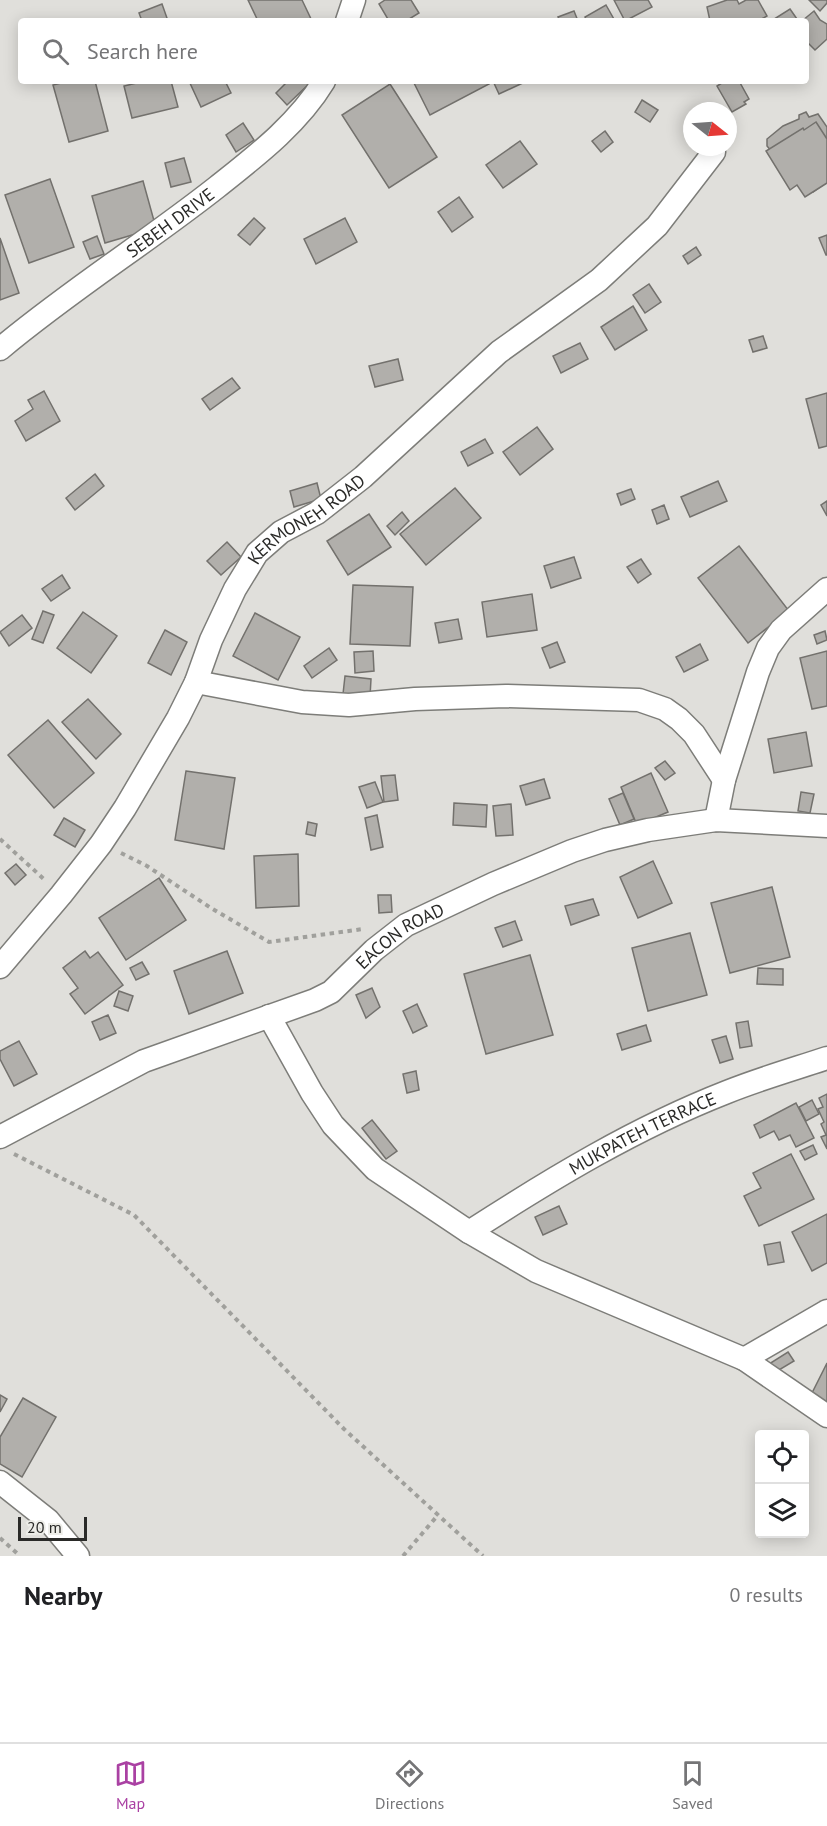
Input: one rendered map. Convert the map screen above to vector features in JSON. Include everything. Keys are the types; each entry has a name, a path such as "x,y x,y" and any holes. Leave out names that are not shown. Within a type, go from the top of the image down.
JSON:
{"street":[{"path":"348,18 354,0"},
{"name":"SEBEH DRIVE","path":"0,349 31,322 168,225 249,161 287,127 322,84"},
{"name":"KERMONEH ROAD","path":"0,967 61,895 101,844 125,808 178,718 196,682 211,640 235,589 257,553 281,532 317,513 363,477 499,352 599,280 657,226 711,156"},
{"path":"716,820 724,780 758,672 768,648 781,630 827,589"},
{"path":"196,682 302,702 349,705 415,699 506,696 639,700 665,709 679,719 694,734 724,780"},
{"name":"EACON ROAD","path":"5,1144 144,1061 315,1000 331,992 374,950 406,926 493,884 572,851 605,840 648,830 716,820 827,826"},
{"path":"269,1016 312,1093 333,1125 375,1169 469,1232 536,1271 744,1359 827,1416"},
{"name":"MUKPATEH TERRACE","path":"469,1232 554,1178 638,1132 727,1092 827,1058"},
{"path":"744,1359 827,1311"},
{"path":"0,1482 48,1520 78,1556"}],"path":[{"path":"0,839 61,895"},
{"path":"101,844 147,866 211,908 269,942 384,926 406,926"},
{"path":"5,1144 134,1215 344,1429 483,1556"},
{"path":"403,1556 438,1515"},
{"path":"0,1538 20,1556"}],"building":[{"path":"248,0 302,0 311,18 257,18"},
{"path":"385,0 411,0 419,13 411,18 387,18 379,4"},
{"path":"614,0 648,0 652,7 631,18 623,18"},
{"path":"727,0 737,0 739,4 746,0 758,0 767,16 763,18 709,18 707,7"},
{"path":"809,0 827,0 827,3 820,11"},
{"path":"162,4 167,18 141,18 139,13"},
{"path":"606,5 613,18 586,18"},
{"path":"790,9 796,18 776,18"},
{"path":"574,11 577,18 558,18"},
{"path":"814,11 820,20 827,24 827,39 815,50 809,44 809,18 806,18"},
{"path":"96,84 108,131 69,142 53,85"},
{"path":"172,84 178,107 132,118 124,86"},
{"path":"190,84 226,84 231,93 201,107"},
{"path":"285,84 309,84 287,105 276,93"},
{"path":"390,84 437,157 389,188 342,115"},
{"path":"414,84 489,84 430,115"},
{"path":"494,84 521,84 499,94"},
{"path":"741,84 749,99 744,102 746,104 737,109 737,102 726,102 717,86"},
{"path":"642,100 658,110 650,122 635,112"},
{"path":"806,112 809,117 818,114 827,127 827,182 813,192 800,178 795,179 767,146 767,139"},
{"path":"816,122 827,139 827,183 805,197 797,185 790,190 766,151"},
{"path":"243,123 254,140 236,152 226,135"},
{"path":"605,131 613,142 601,152 592,141"},
{"path":"520,141 537,164 503,188 486,165"},
{"path":"184,158 191,182 171,187 165,163"},
{"path":"50,179 74,247 29,263 5,195"},
{"path":"143,181 156,228 105,243 92,196"},
{"path":"459,197 473,217 452,232 438,212"},
{"path":"254,218 265,228 250,245 238,235"},
{"path":"345,218 357,242 316,264 304,239"},
{"path":"827,235 827,255 826,255 819,238"},
{"path":"97,236 104,254 90,259 83,242"},
{"path":"0,238 19,293 0,300"},
{"path":"696,247 701,255 688,264 683,256"},
{"path":"649,284 661,302 645,313 633,295"},
{"path":"633,306 647,330 615,350 601,327"},
{"path":"763,336 767,348 753,352 749,340"},
{"path":"580,343 588,359 561,373 553,356"},
{"path":"398,359 403,380 375,387 369,366"},
{"path":"232,378 240,388 210,410 202,399"},
{"path":"44,391 60,421 26,441 15,421 33,409 28,400"},
{"path":"827,393 827,446 819,448 806,399"},
{"path":"537,427 553,449 520,475 503,452"},
{"path":"485,439 493,453 468,466 461,452"},
{"path":"95,474 104,486 75,510 66,498"},
{"path":"718,481 727,501 690,517 681,497"},
{"path":"317,483 321,499 294,507 290,491"},
{"path":"455,488 481,518 426,565 400,534"},
{"path":"631,489 635,499 621,505 617,494"},
{"path":"827,501 827,516 821,505"},
{"path":"664,505 669,519 657,524 652,510"},
{"path":"402,512 409,521 395,535 387,526"},
{"path":"369,514 391,547 348,575 327,541"},
{"path":"227,542 241,557 221,575 207,561"},
{"path":"739,546 789,611 748,643 698,578"},
{"path":"574,557 581,578 551,588 544,566"},
{"path":"641,559 651,574 638,583 627,567"},
{"path":"62,575 70,588 51,601 42,589"},
{"path":"353,585 413,587 410,646 350,644"},
{"path":"532,594 537,630 487,637 482,602"},
{"path":"43,611 54,615 43,643 32,639"},
{"path":"83,612 117,636 91,673 57,648"},
{"path":"255,613 300,637 278,680 233,656"},
{"path":"22,615 32,628 9,646 0,632"},
{"path":"458,619 462,639 439,643 435,623"},
{"path":"165,630 187,642 171,675 148,663"},
{"path":"825,631 827,640 817,644 814,635"},
{"path":"557,642 565,662 550,668 542,648"},
{"path":"700,644 708,660 684,672 676,657"},
{"path":"329,648 337,660 312,678 304,666"},
{"path":"373,651 374,671 355,673 354,652"},
{"path":"827,651 827,706 812,709 800,658"},
{"path":"345,676 371,679 370,697 343,694"},
{"path":"88,699 121,734 96,759 62,722"},
{"path":"48,720 94,773 54,808 8,755"},
{"path":"806,732 812,766 774,773 768,739"},
{"path":"665,761 675,773 665,780 655,768"},
{"path":"186,771 235,778 224,849 175,840"},
{"path":"651,773 668,812 637,825 621,787"},
{"path":"395,775 398,800 384,802 381,776"},
{"path":"544,779 550,798 526,805 520,786"},
{"path":"375,782 383,802 367,808 359,787"},
{"path":"801,792 814,794 810,813 798,811"},
{"path":"623,793 634,819 620,825 609,799"},
{"path":"454,803 487,805 486,827 453,825"},
{"path":"511,804 513,835 496,836 493,806"},
{"path":"377,815 383,847 371,850 365,818"},
{"path":"64,818 85,830 75,847 54,835"},
{"path":"308,822 317,824 315,836 306,834"},
{"path":"298,854 299,906 256,908 254,856"},
{"path":"653,861 672,903 638,918 620,877"},
{"path":"16,864 26,875 15,885 5,873"},
{"path":"159,878 186,920 126,960 99,918"},
{"path":"772,887 790,957 730,973 711,903"},
{"path":"378,895 391,895 392,912 379,913"},
{"path":"593,899 599,915 571,925 565,906"},
{"path":"515,921 522,940 503,947 495,928"},
{"path":"690,933 707,995 648,1011 632,948"},
{"path":"85,951 90,958 98,952 123,985 85,1014 70,994 78,988 63,968"},
{"path":"227,951 243,993 189,1014 174,971"},
{"path":"530,955 553,1035 486,1054 464,974"},
{"path":"142,962 149,974 136,980 130,968"},
{"path":"758,968 783,969 783,985 757,984"},
{"path":"372,988 380,1007 366,1018 356,995"},
{"path":"119,991 133,996 128,1011 114,1006"},
{"path":"417,1004 427,1026 413,1033 403,1011"},
{"path":"108,1015 116,1033 100,1040 92,1022"},
{"path":"748,1021 752,1046 740,1048 736,1023"},
{"path":"646,1025 651,1041 622,1050 617,1034"},
{"path":"726,1036 733,1059 720,1063 712,1040"},
{"path":"19,1041 37,1074 14,1086 0,1059 0,1051"},
{"path":"416,1071 419,1090 407,1093 403,1074"},
{"path":"827,1094 827,1149 821,1137 826,1135 821,1124 824,1122 818,1109 823,1107 819,1098"},
{"path":"812,1100 819,1114 806,1121 799,1107"},
{"path":"796,1103 814,1138 796,1147 790,1135 779,1140 774,1131 760,1138 754,1125"},
{"path":"372,1120 397,1151 386,1159 362,1128"},
{"path":"813,1145 817,1154 805,1160 800,1151"},
{"path":"791,1154 814,1199 759,1226 744,1196 761,1188 753,1173"},
{"path":"559,1206 567,1224 543,1235 535,1217"},
{"path":"827,1214 827,1263 812,1271 792,1232"},
{"path":"780,1242 784,1262 768,1265 764,1245"},
{"path":"788,1352 794,1361 774,1373 769,1364"},
{"path":"827,1363 827,1406 810,1397"},
{"path":"0,1395 7,1399 0,1412"},
{"path":"23,1398 56,1417 22,1477 0,1464 0,1437"}]}
